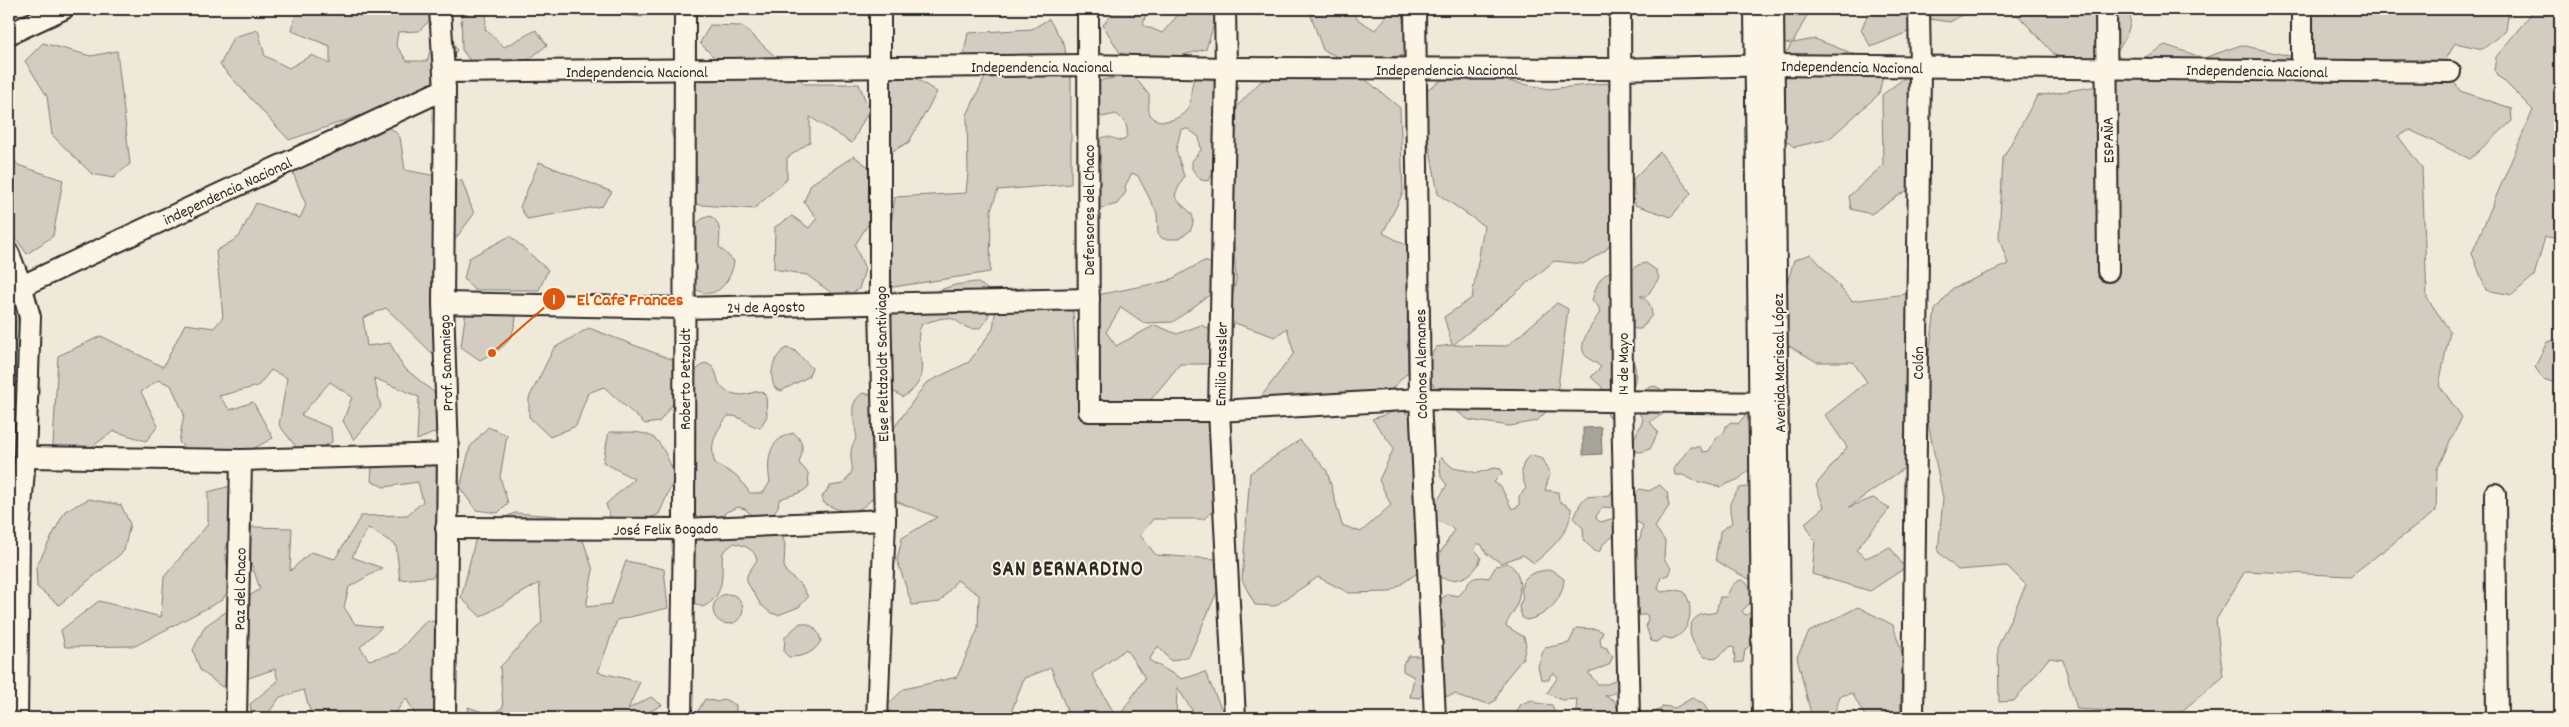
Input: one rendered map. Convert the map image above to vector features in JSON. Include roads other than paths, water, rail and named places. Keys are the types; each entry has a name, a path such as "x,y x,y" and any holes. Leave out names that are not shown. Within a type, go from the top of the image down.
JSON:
{"street":[{"path":"9,34 63,9"},
{"name":"Prof. Samaniego","path":"440,9 445,80 443,303 448,454 445,718"},
{"name":"Roberto Petzoldt","path":"681,718 684,529 685,9"},
{"name":"Else Peltdzoldt Santiviago","path":"877,718 885,520 880,304 880,9"},
{"name":"Defensores del Chaco","path":"1088,9 1089,411 1219,411"},
{"name":"Emilio Hassler","path":"1225,9 1226,68 1219,411 1235,718"},
{"name":"Colonos Alemanes","path":"1416,9 1415,68 1420,400 1436,718"},
{"name":"14 de Mayo","path":"1620,9 1622,401 1629,718"},
{"name":"Avenida Mariscal López","path":"1755,9 1765,65"},
{"name":"Avenida Mariscal López","path":"1773,9 1765,65 1769,402 1781,718"},
{"name":"Colón","path":"1913,718 1919,9"},
{"name":"ESPAÑA","path":"2106,9 2108,271"},
{"path":"2302,9 2302,70"},
{"name":"Independencia Nacional","path":"445,80 685,71 1088,64 1226,68 1620,69 1765,65 2450,72"},
{"name":"independencia Nacional","path":"15,288 445,80"},
{"path":"9,254 15,288 30,317 25,457 14,536 17,718"},
{"name":"24 de Agosto","path":"443,303 684,308 1089,299"},
{"path":"1219,411 1420,400 1769,402"},
{"name":"Avenida Mariscal López","path":"1763,718 1769,402"},
{"path":"25,457 241,460 448,454"},
{"name":"Paz del Chaco","path":"236,718 241,460"},
{"path":"2495,494 2497,718"},
{"name":"José Felix Bogado","path":"446,528 684,529 885,520"}],"place":[{"name":"El Cafe Frances","path":"492,353"}],"district":[{"name":"SAN BERNARDINO","path":"1068,568"}]}
